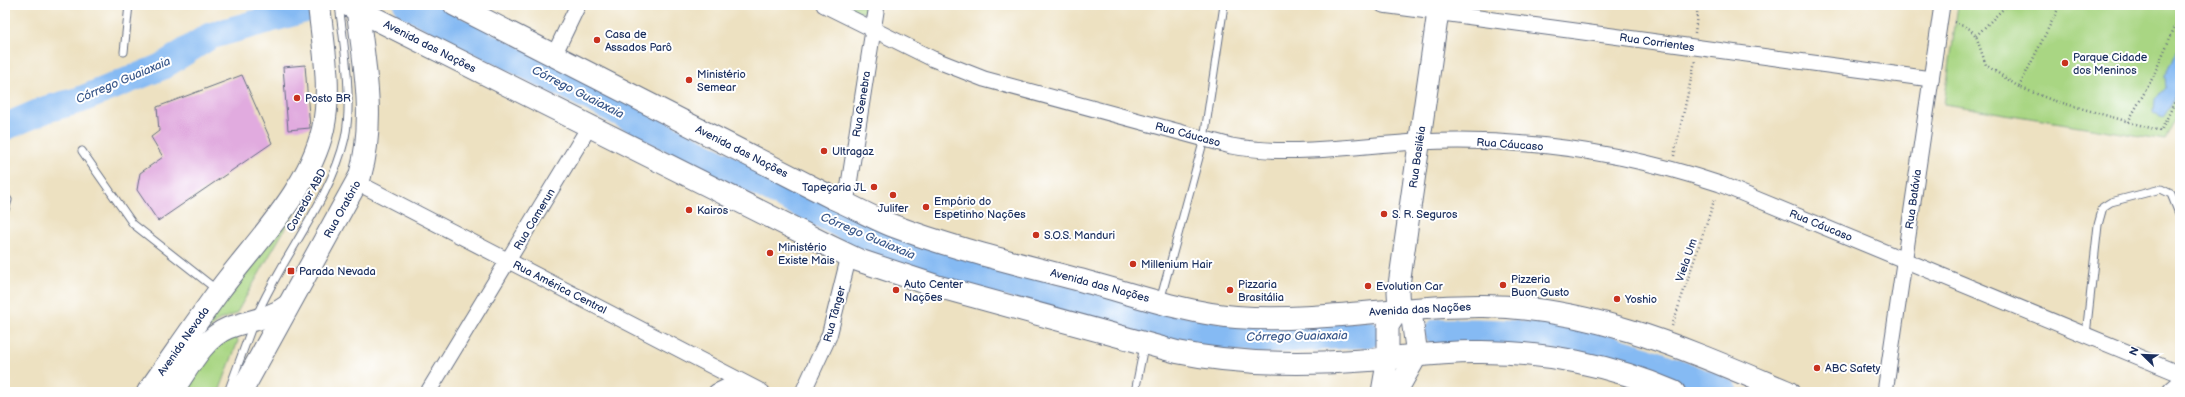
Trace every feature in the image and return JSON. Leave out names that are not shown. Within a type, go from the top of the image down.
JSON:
[{"type":"main road","points":[[219,291],[305,178],[316,152],[323,127],[327,97],[319,5]]},
{"type":"main road","name":"Avenida das Nações","points":[[455,5],[846,204],[890,224],[938,241],[1160,301],[1215,314],[1265,318],[1391,333],[1416,340],[1476,352],[1536,355],[1608,369],[1674,392]]},
{"type":"main road","name":"Avenida das Nações","points":[[351,6],[848,256],[936,286],[1145,344],[1177,352],[1230,361],[1288,363],[1482,306],[1544,310],[1615,325],[1666,342],[1788,392]]},
{"type":"main road","name":"Rua Oratório","points":[[241,392],[358,183],[367,150],[369,121],[351,6]]},
{"type":"main road","name":"Avenida Nevada","points":[[148,392],[219,291]]},
{"type":"street","points":[[554,55],[578,5]]},
{"type":"street","name":"Rua Cáucaso","points":[[824,5],[873,31],[957,69],[984,79],[1204,139],[1250,149],[1276,151],[1419,142],[1514,142],[1671,168],[1720,184],[2180,374]]},
{"type":"street","name":"Rua Genebra","points":[[846,204],[877,5]]},
{"type":"street","name":"Rua Corrientes","points":[[1383,5],[1439,9],[1695,47],[1931,79]]},
{"type":"street","name":"Rua Basiléia","points":[[1382,392],[1439,9]]},
{"type":"street","name":"Rua Batávia","points":[[1885,392],[1941,12]]},
{"type":"street","name":"Rua Camerun","points":[[428,392],[589,127]]},
{"type":"street","name":"Rua América Central","points":[[358,183],[706,361],[739,381],[762,392]]},
{"type":"street","name":"Rua Tânger","points":[[803,392],[829,336],[848,256]]},
{"type":"street","name":"Avenida Nevada","points":[[172,392],[213,338],[229,328],[271,316],[288,306]]},
{"type":"street","points":[[1391,333],[1412,319],[1416,340],[1396,392]]},
{"type":"street","points":[[716,392],[739,381]]},
{"type":"street","points":[[2173,392],[2180,386]]},
{"type":"lane","points":[[124,52],[129,5]]},
{"type":"lane","points":[[1160,301],[1204,139],[1224,5]]},
{"type":"lane","name":"Corredor ABD","points":[[228,392],[254,320],[270,286],[332,177],[343,146],[347,125],[351,6]]},
{"type":"lane","points":[[82,151],[133,224],[219,291]]},
{"type":"lane","points":[[2086,335],[2098,225],[2102,207],[2111,202],[2161,189],[2172,194],[2180,216]]},
{"type":"lane","points":[[5,197],[8,200],[5,210]]},
{"type":"lane","points":[[1135,392],[1145,344]]},
{"type":"path","points":[[1671,168],[1695,47],[1698,5]]},
{"type":"path","points":[[1976,36],[2006,5]]},
{"type":"path","points":[[2019,87],[2060,5]]},
{"type":"path","points":[[1941,12],[1970,29],[1976,36],[1986,65],[2019,87],[2052,100],[2161,131],[2180,91]]},
{"type":"path","points":[[2128,122],[2152,79],[2180,15]]},
{"type":"path","name":"Viela Um","points":[[1666,342],[1720,184]]},
{"type":"green space","points":[[840,5],[868,5],[865,12],[858,13]]},
{"type":"green space","name":"Parque Cidade dos Meninos","points":[[1958,5],[2180,5],[2180,111],[2165,140],[1944,104]]},
{"type":"green space","points":[[302,199],[236,314],[219,320],[197,340],[209,316]]},
{"type":"green space","points":[[233,336],[236,336],[238,341],[219,392],[183,392],[216,346]]},
{"type":"water","points":[[2180,47],[2178,84],[2172,101],[2163,117],[2154,113],[2155,99],[2166,88],[2165,76]]},
{"type":"building","name":"Posto BR","points":[[305,65],[310,128],[288,130],[283,67]]},
{"type":"building","points":[[242,75],[272,143],[158,221],[137,190],[140,173],[163,157],[151,137],[159,131],[157,107]]},
{"type":"waterway","name":"Córrego Guaiaxaia","points":[[407,5],[861,235],[914,256],[951,268],[1168,327],[1234,338],[1263,340],[1369,334]]},
{"type":"waterway","name":"Córrego Guaiaxaia","points":[[5,127],[47,109],[80,100],[161,67],[210,36],[307,9]]},
{"type":"waterway","name":"Córrego Guaiaxaia","points":[[1438,332],[1488,332],[1537,336],[1586,343],[1646,360],[1725,392]]},
{"type":"place","name":"Casa de Assados Parô","points":[[597,40]]},
{"type":"place","name":"Parque Cidade dos Meninos","points":[[2065,63]]},
{"type":"place","name":"Ministério Semear","points":[[689,80]]},
{"type":"place","name":"Posto BR","points":[[297,98]]},
{"type":"place","name":"Ultragaz","points":[[824,151]]},
{"type":"place","name":"Tapeçaria JL","points":[[874,187]]},
{"type":"place","name":"Julifer","points":[[893,195]]},
{"type":"place","name":"Empório do Espetinho Nações","points":[[926,207]]},
{"type":"place","name":"Kairos","points":[[689,210]]},
{"type":"place","name":"S. R. Seguros","points":[[1384,214]]},
{"type":"place","name":"S.O.S. Manduri","points":[[1036,235]]},
{"type":"place","name":"Ministério Existe Mais","points":[[770,253]]},
{"type":"place","name":"Millenium Hair","points":[[1133,264]]},
{"type":"place","name":"Parada Nevada","points":[[291,271]]},
{"type":"place","name":"Pizzeria Buon Gusto","points":[[1503,285]]},
{"type":"place","name":"Evolution Car","points":[[1368,286]]},
{"type":"place","name":"Auto Center Nações","points":[[896,290]]},
{"type":"place","name":"Pizzaria Brasitália","points":[[1230,290]]},
{"type":"place","name":"Yoshio","points":[[1617,299]]},
{"type":"place","name":"ABC Safety","points":[[1817,368]]}]
